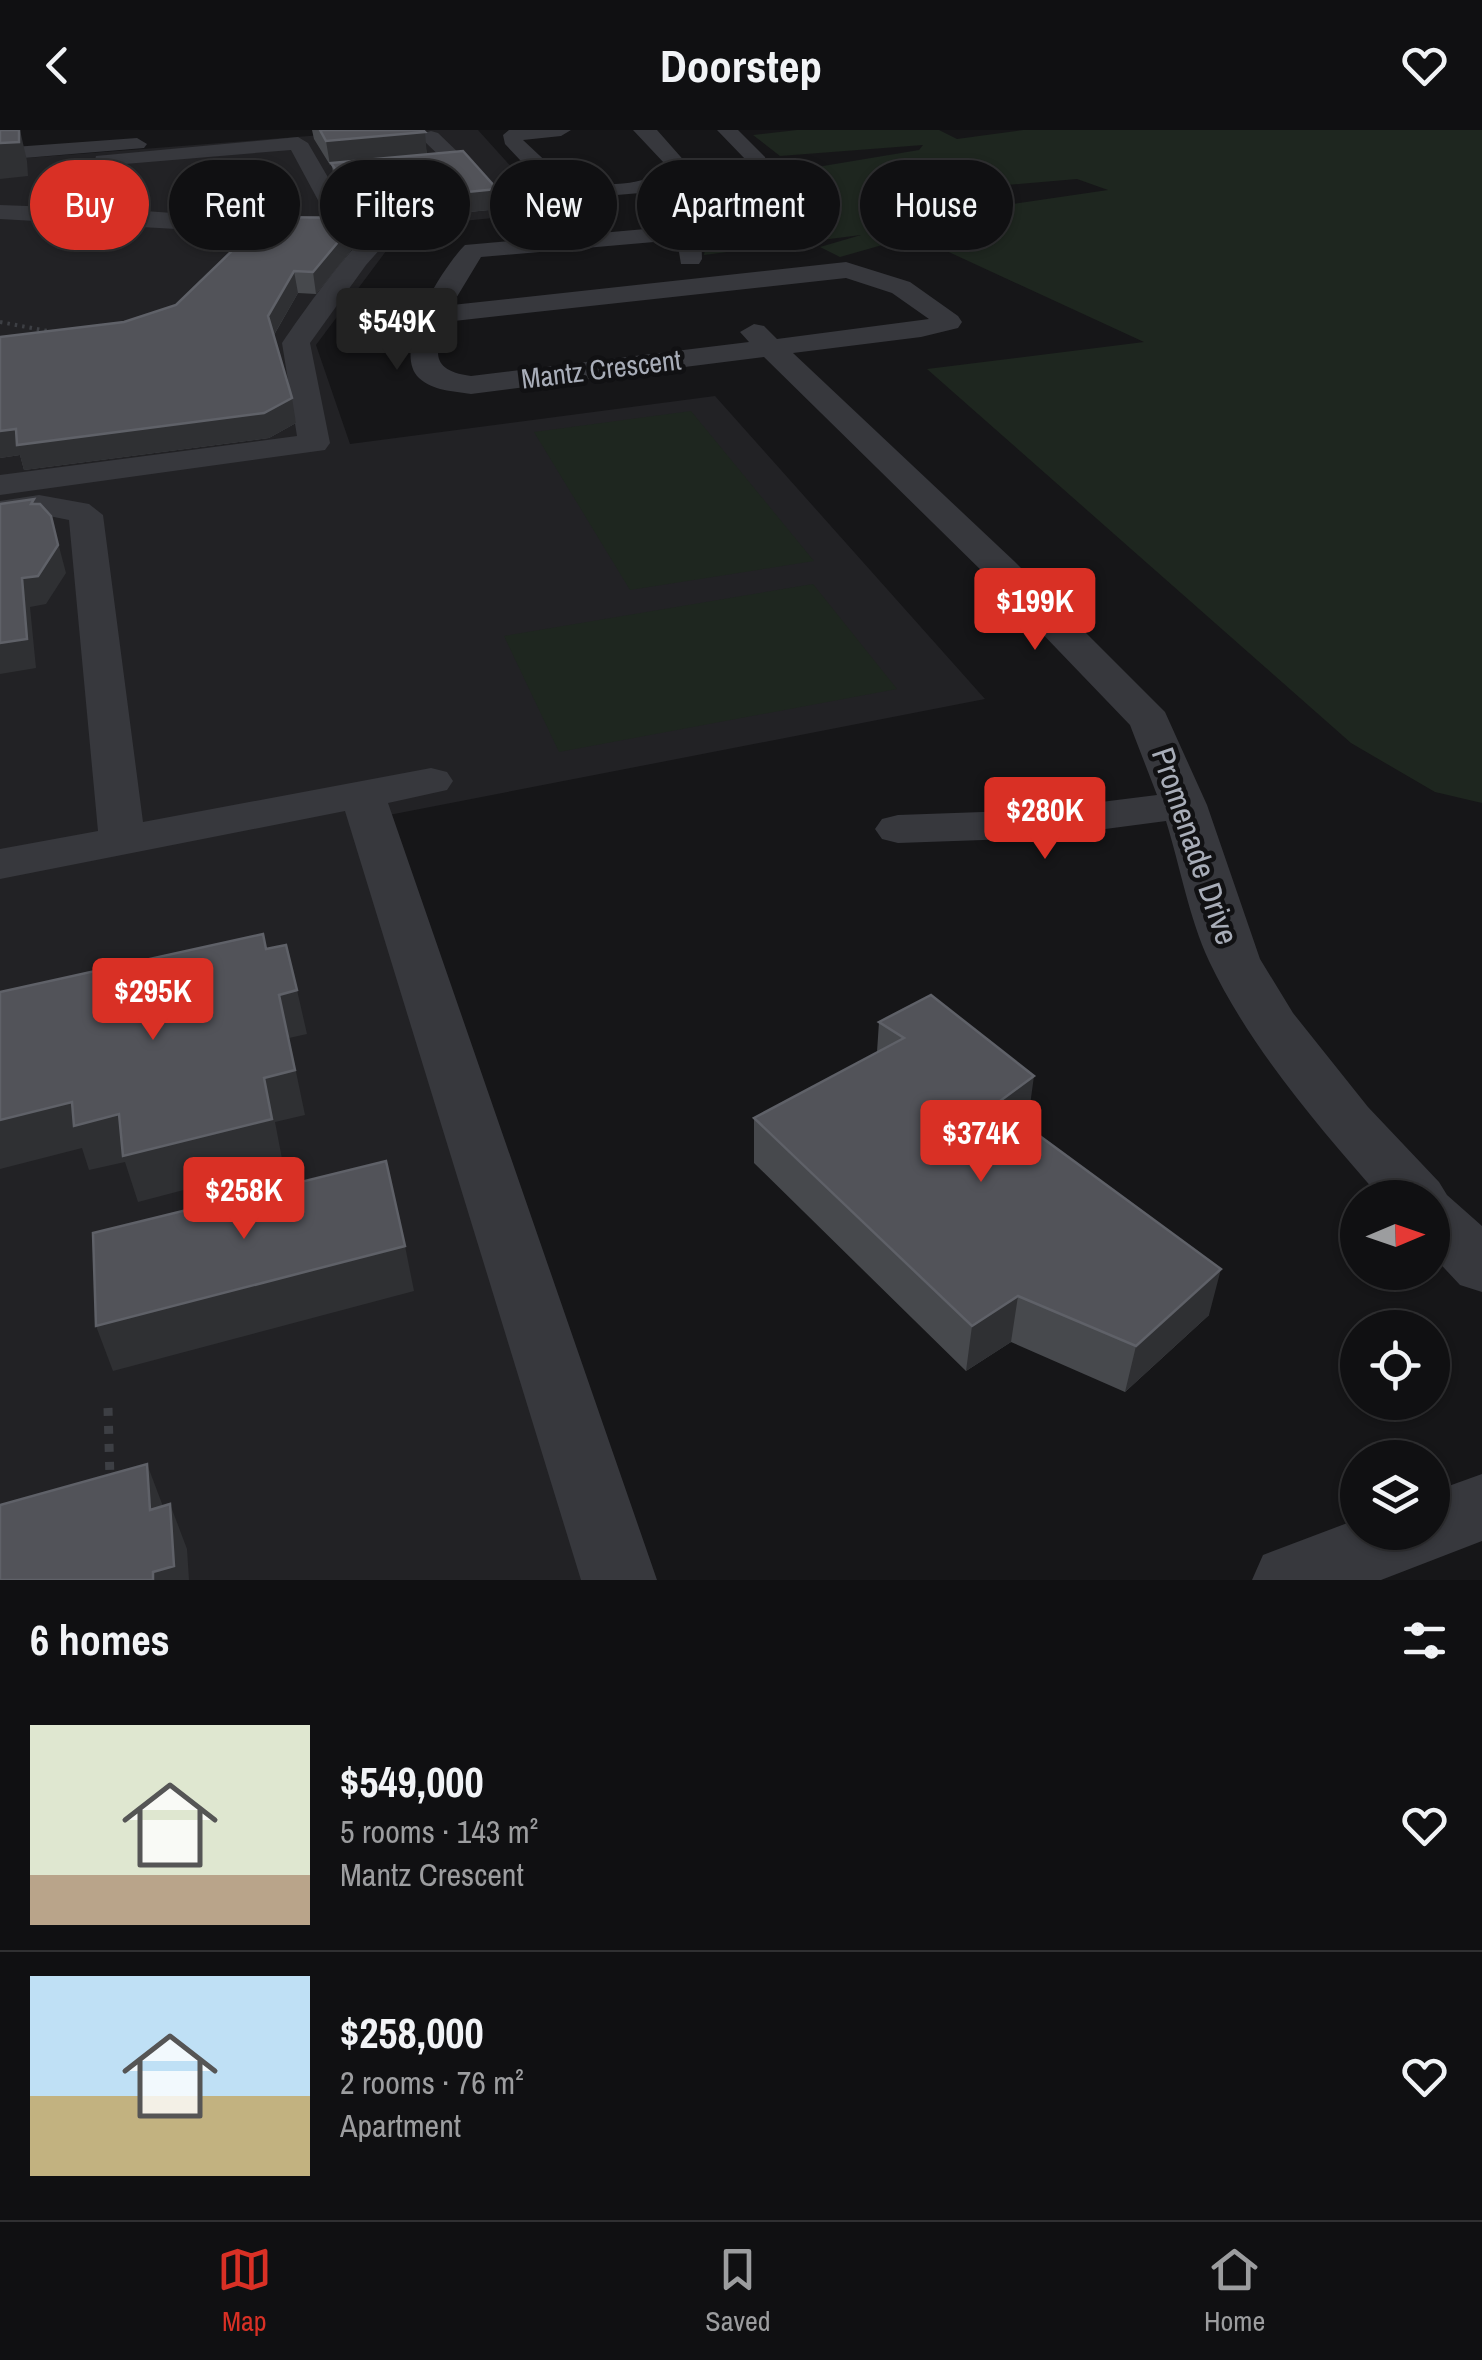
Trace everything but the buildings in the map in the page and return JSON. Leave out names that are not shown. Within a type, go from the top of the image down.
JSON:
[{"type":"street","points":[[64,160],[231,130]]},
{"type":"street","points":[[69,160],[305,130]]},
{"type":"street","points":[[561,130],[513,135],[512,140],[561,190],[571,192],[655,186],[664,182],[676,164],[661,137]]},
{"type":"street","points":[[732,133],[756,160]]},
{"type":"street","points":[[431,136],[464,160]]},
{"type":"street","points":[[103,160],[298,143],[320,167]]},
{"type":"street","points":[[0,152],[42,160]]},
{"type":"street","points":[[0,212],[29,212]]},
{"type":"street","points":[[0,232],[29,212]]},
{"type":"street","points":[[472,252],[538,242],[637,235]]},
{"type":"street","points":[[208,288],[244,250]]},
{"type":"street","points":[[0,484],[314,443],[296,343],[366,250]]},
{"type":"street","name":"Promenade Drive","points":[[687,250],[708,285],[769,348],[1001,569],[1150,721],[1184,804],[1234,960],[1264,1010],[1348,1122],[1401,1180]]},
{"type":"street","name":"Mantz Crescent","points":[[472,252],[422,340],[425,367],[436,378],[459,385],[769,348]]},
{"type":"street","points":[[433,316],[816,271],[874,274],[933,307],[948,322],[921,329],[769,348]]},
{"type":"street","points":[[0,510],[42,504],[72,508],[86,515],[122,840]]},
{"type":"street","points":[[0,864],[431,780]]},
{"type":"street","points":[[362,792],[619,1580]]},
{"type":"street","points":[[898,828],[1038,824],[1184,804]]},
{"type":"street","points":[[1450,1233],[1482,1267]]},
{"type":"street","points":[[1450,1519],[1482,1507]]},
{"type":"street","points":[[1290,1580],[1369,1550]]},
{"type":"path","points":[[465,250],[472,252]]},
{"type":"path","points":[[0,322],[58,333]]},
{"type":"path","points":[[108,1408],[110,1493]]},
{"type":"shaded area","points":[[387,130],[478,130],[505,160],[490,160],[490,218],[470,220],[470,160],[320,160],[320,250],[387,250],[316,345],[350,444],[715,396],[985,699],[389,815],[632,1580],[0,1580],[0,160]]},
{"type":"shaded area","points":[[797,130],[939,130],[957,139],[1023,130],[1482,130],[1482,803],[1435,792],[1351,743],[927,369],[1144,342],[944,250],[1013,250],[1013,204],[1108,190],[1077,179],[1013,185],[1013,160],[860,160],[860,235],[840,238],[840,163],[919,150],[923,145],[780,156],[753,135]]},
{"type":"shaded area","points":[[860,235],[860,250],[865,250],[840,257],[826,250],[840,250],[840,241]]},
{"type":"shaded area","points":[[705,250],[743,250],[704,255]]},
{"type":"shaded area","points":[[691,411],[814,561],[630,590],[534,432]]},
{"type":"shaded area","points":[[813,584],[897,689],[559,752],[504,636]]}]
